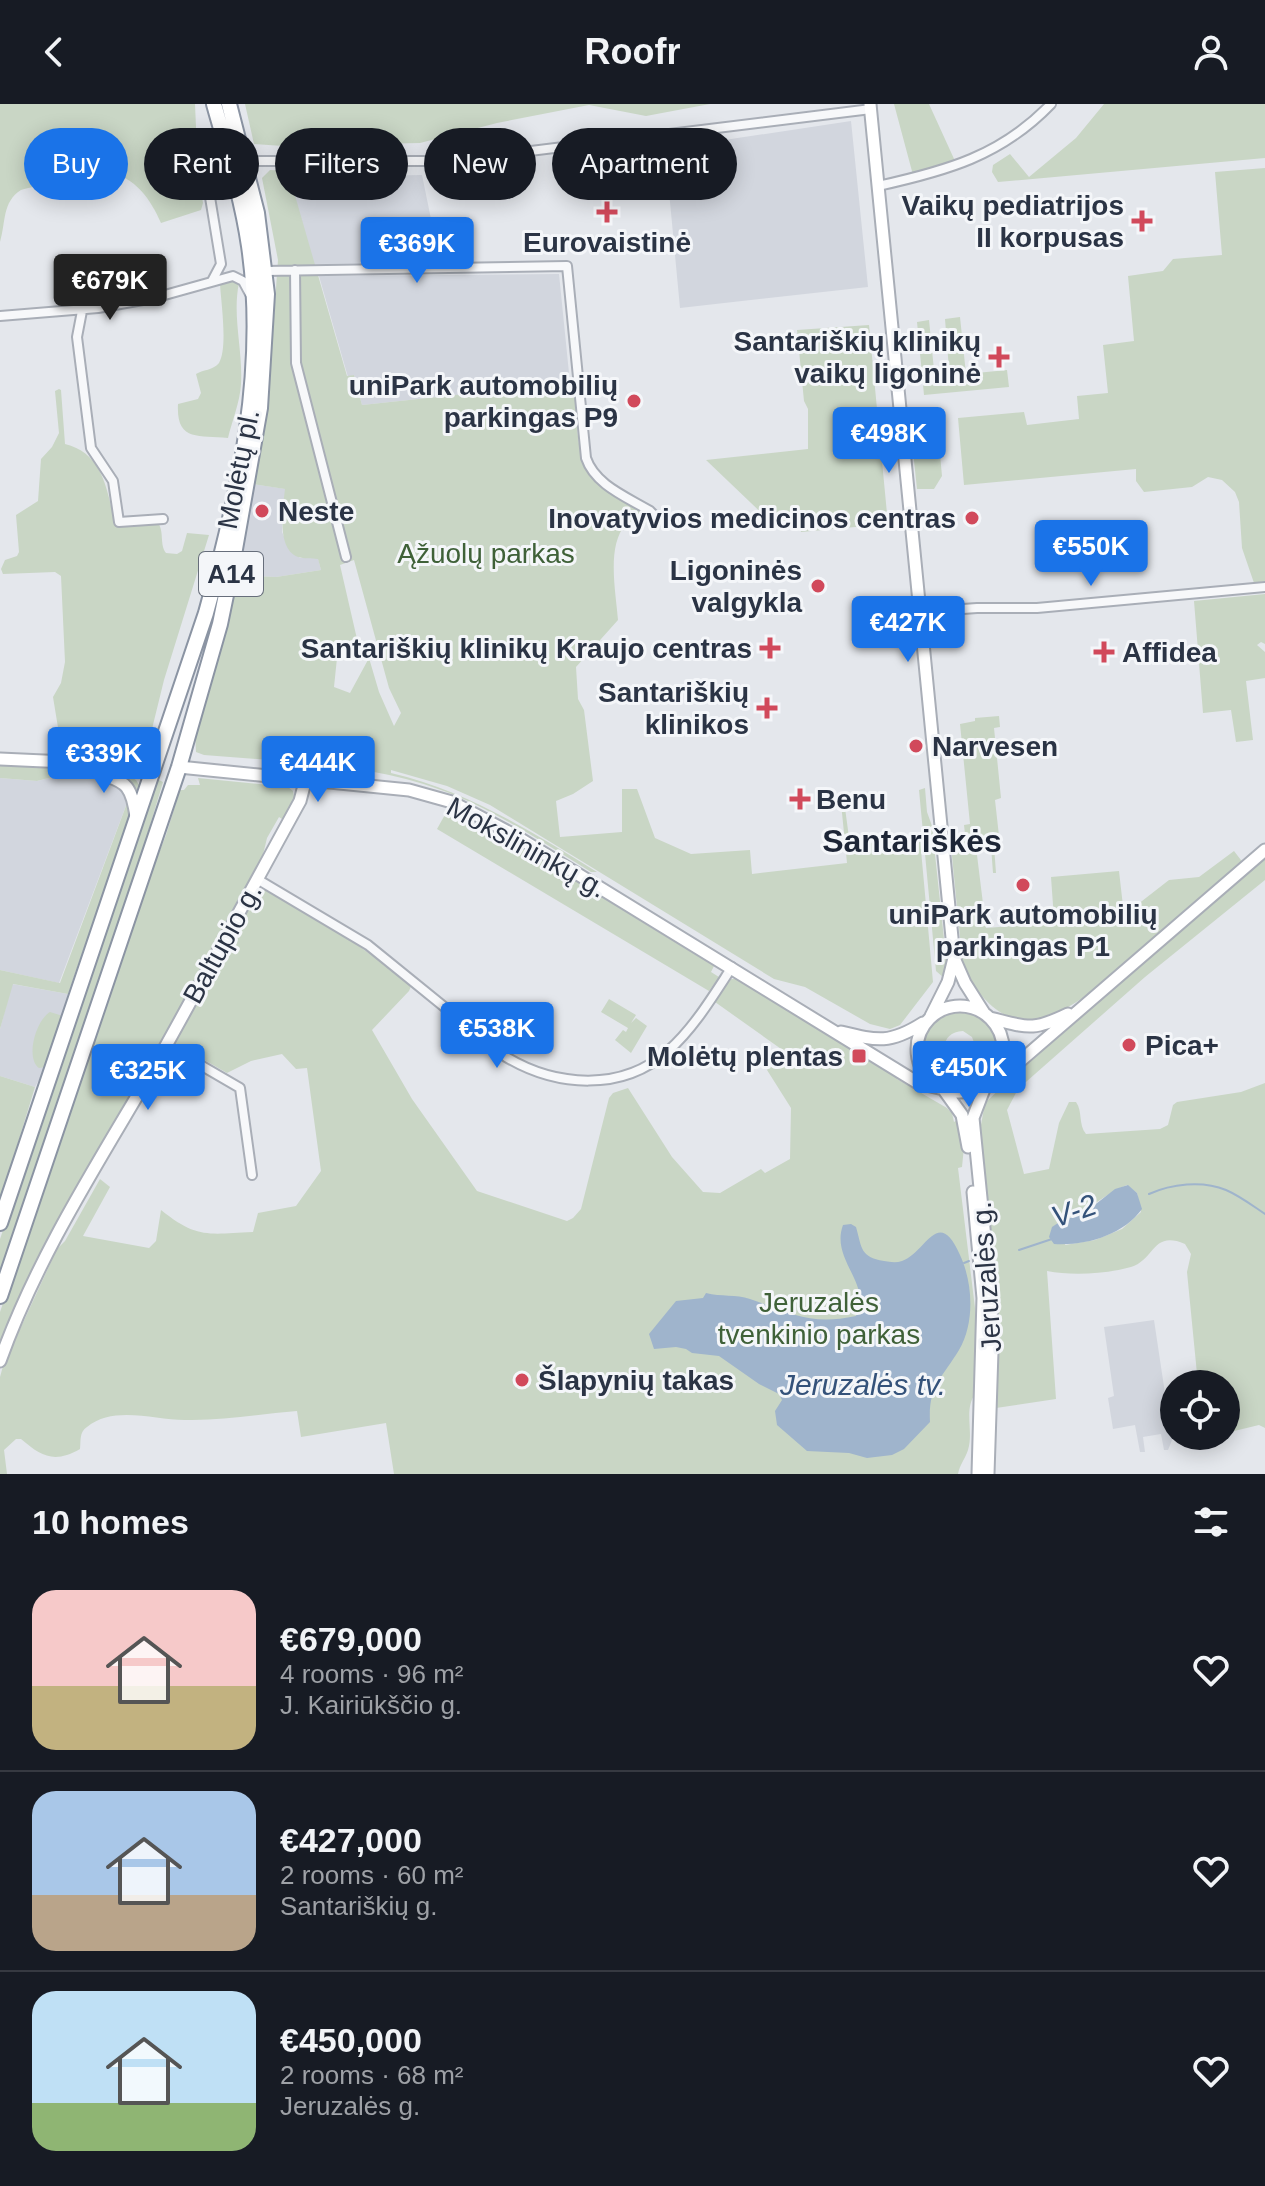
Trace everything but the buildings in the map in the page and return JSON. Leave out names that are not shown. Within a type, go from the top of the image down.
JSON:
[{"type":"highway","name":"Molėtų pl.","points":[[214,104],[223,128]]},
{"type":"highway","name":"Molėtų pl.","points":[[229,104],[232,128]]},
{"type":"highway","name":"Molėtų pl.","points":[[154,766],[206,613],[225,538],[254,377],[255,302],[242,200]]},
{"type":"highway","name":"Molėtų pl.","points":[[179,767],[220,624],[260,408],[265,352],[266,271],[257,213],[252,200]]},
{"type":"highway","points":[[154,766],[179,767]]},
{"type":"highway","name":"A14","points":[[0,1223],[154,766]]},
{"type":"highway","name":"A14","points":[[0,1296],[179,767]]},
{"type":"main road","points":[[871,106],[954,958],[965,983],[1001,1034],[1001,1063],[988,1082]]},
{"type":"main road","points":[[0,759],[154,766]]},
{"type":"main road","points":[[83,764],[101,776],[128,786],[132,792],[136,818]]},
{"type":"main road","name":"Mokslininkų g.","points":[[179,767],[390,786],[452,802],[514,835],[918,1083],[942,1089]]},
{"type":"main road","name":"Baltupio g.","points":[[0,1361],[27,1295],[66,1219],[300,801],[306,778]]},
{"type":"main road","points":[[954,958],[948,982],[917,1039],[917,1058],[925,1075],[942,1089],[962,1093],[1011,1069],[1265,850]]},
{"type":"main road","points":[[929,1019],[938,1011],[957,1006],[976,1009],[1011,1025],[1030,1028],[1079,1009]]},
{"type":"main road","name":"Mokslininkų g.","points":[[839,1032],[871,1040],[888,1040],[907,1033],[929,1019]]},
{"type":"main road","name":"Jeruzalės g.","points":[[988,1082],[973,1118],[991,1298],[988,1474]]},
{"type":"main road","name":"Jeruzalės g.","points":[[942,1089],[962,1115],[966,1127],[983,1298],[978,1474]]},
{"type":"street","points":[[878,186],[938,173],[980,156],[1017,134],[1051,104]]},
{"type":"street","points":[[259,162],[449,161],[871,106]]},
{"type":"street","points":[[210,200],[221,264],[212,281]]},
{"type":"street","points":[[266,271],[567,266],[589,468],[598,478],[656,517]]},
{"type":"street","points":[[295,270],[296,363],[346,557]]},
{"type":"street","points":[[0,316],[82,311],[154,298],[228,277],[243,281],[255,302]]},
{"type":"street","points":[[82,311],[77,337],[91,448],[113,481],[118,520],[123,524],[163,519]]},
{"type":"street","points":[[920,612],[1072,606],[1265,587]]},
{"type":"street","points":[[257,879],[368,945],[506,1057],[527,1069],[555,1078],[587,1082],[602,1080],[655,1061],[685,1033],[732,967]]},
{"type":"street","points":[[166,1045],[240,1088],[252,1175]]},
{"type":"shaded area","points":[[851,121],[868,287],[680,308],[670,200],[737,200],[737,138]]},
{"type":"shaded area","points":[[408,175],[422,175],[424,200],[427,200],[440,263],[313,264],[296,200],[408,200]]},
{"type":"shaded area","points":[[559,274],[570,383],[362,405],[354,375],[348,377],[319,276]]},
{"type":"shaded area","points":[[253,484],[286,489],[282,532],[290,550],[300,558],[318,558],[321,570],[276,577],[236,575]]},
{"type":"shaded area","points":[[53,777],[131,782],[133,787],[59,983],[0,970],[0,778],[37,781]]},
{"type":"shaded area","points":[[12,984],[68,994],[63,1019],[46,1067],[35,1087],[0,1076],[0,1029]]},
{"type":"shaded area","points":[[1154,1320],[1162,1370],[1160,1434],[1143,1437],[1145,1452],[1140,1452],[1135,1425],[1113,1429],[1108,1398],[1114,1396],[1104,1327]]},
{"type":"green space","points":[[0,104],[195,104],[196,128],[144,128],[144,194],[128,180],[128,128],[24,128],[24,189],[15,195],[8,206],[0,242]]},
{"type":"green space","points":[[245,104],[710,104],[646,116],[589,105],[478,128],[424,128],[424,142],[420,143],[408,143],[408,128],[275,128],[275,145],[259,144],[259,128],[250,128]]},
{"type":"green space","points":[[894,104],[929,104],[955,161],[913,175]]},
{"type":"green space","points":[[1104,104],[1265,104],[1265,158],[998,182],[992,172],[993,165],[1010,154],[1029,177],[1076,138]]},
{"type":"green space","points":[[1265,168],[1265,581],[1254,583],[1242,548],[1239,502],[1235,492],[1222,480],[1208,477],[1192,487],[1144,492],[1136,481],[1136,469],[964,485],[958,418],[1024,412],[1027,425],[1079,419],[1077,396],[1108,393],[1103,345],[1134,341],[1128,276],[1163,271],[1173,259],[1222,255],[1215,172]]},
{"type":"green space","name":"Ąžuolų parkas","points":[[270,170],[275,170],[275,200],[296,200],[347,376],[354,375],[362,405],[574,385],[580,447],[586,470],[605,489],[651,516],[645,524],[626,524],[620,533],[614,557],[618,620],[576,667],[578,699],[584,710],[593,781],[556,801],[560,837],[622,832],[622,789],[637,789],[655,838],[691,854],[750,850],[752,874],[847,863],[840,793],[843,793],[850,845],[920,839],[933,982],[900,1025],[890,1029],[870,1024],[805,987],[774,979],[490,805],[447,786],[391,770],[391,773],[472,801],[597,872],[591,872],[480,807],[413,781],[354,768],[196,752],[195,731],[219,658],[236,575],[276,577],[321,570],[318,559],[298,557],[286,546],[282,527],[285,489],[253,484],[269,387],[278,260],[262,178]],"holes":[[[354,560],[389,688],[401,713],[394,726],[369,658],[350,693],[334,687],[337,658],[357,658],[357,639],[340,565]]]},
{"type":"green space","points":[[148,200],[202,200],[203,203],[201,210],[161,223]]},
{"type":"green space","points":[[230,280],[239,283],[239,398],[228,438],[198,436],[185,431],[181,425],[178,404],[198,399],[201,393],[196,374],[214,367],[222,356],[224,336],[220,284]]},
{"type":"green space","points":[[960,317],[966,374],[1007,370],[1009,387],[924,395],[917,322],[929,320],[934,370],[949,369],[945,319]]},
{"type":"green space","points":[[869,325],[888,524],[801,532],[799,521],[773,524],[706,460],[808,449],[808,409],[804,401],[797,330]]},
{"type":"green space","points":[[59,389],[65,444],[78,449],[95,464],[106,486],[115,523],[120,526],[157,522],[166,553],[182,551],[187,533],[209,535],[164,680],[150,737],[142,747],[95,745],[62,752],[53,697],[61,683],[65,662],[61,576],[55,572],[3,574],[1,569],[5,560],[17,556],[19,552],[16,515],[38,501],[41,459],[59,433],[55,391]]},
{"type":"green space","points":[[937,421],[942,476],[934,489],[917,489],[910,423]]},
{"type":"green space","points":[[1265,594],[1265,644],[1261,642],[1257,645],[1265,652],[1265,678],[1246,681],[1253,740],[1236,742],[1231,710],[1203,713],[1194,601]]},
{"type":"green space","points":[[999,716],[1000,727],[994,728],[1001,798],[995,800],[1000,845],[994,846],[996,873],[993,873],[991,846],[982,846],[965,834],[964,825],[970,824],[960,724],[975,721],[975,718]]},
{"type":"green space","points":[[0,764],[129,776],[141,788],[68,994],[13,984],[0,1029],[0,970],[60,983],[133,787],[130,782],[53,777],[37,781],[0,778]]},
{"type":"green space","points":[[198,778],[288,787],[293,791],[295,802],[282,819],[279,817],[267,838],[261,863],[0,1350],[0,1312],[135,914],[180,790],[188,785],[200,785]]},
{"type":"green space","points":[[157,779],[163,782],[120,926],[0,1279],[0,1239]]},
{"type":"green space","points":[[925,788],[947,967],[944,978],[936,971],[919,790]]},
{"type":"green space","points":[[447,811],[507,839],[714,966],[711,972],[719,977],[709,991],[437,829]]},
{"type":"green space","points":[[955,841],[965,841],[977,855],[986,928],[1047,923],[1048,919],[1054,919],[1051,877],[1119,871],[1124,915],[1169,880],[1199,877],[1234,851],[1244,864],[1107,980],[1051,1017],[1031,1022],[999,1012],[975,987],[963,968],[951,846]]},
{"type":"green space","points":[[1265,858],[1265,880],[1145,977],[1018,1089],[1007,1110],[1024,1174],[1049,1169],[1059,1123],[1069,1102],[1076,1102],[1086,1134],[1160,1129],[1168,1125],[1173,1105],[1177,1102],[1241,1092],[1265,1083],[1265,1428],[1259,1425],[1240,1430],[1240,1370],[1197,1370],[1187,1272],[1191,1254],[1185,1244],[1174,1241],[1160,1243],[1131,1267],[1089,1274],[1047,1271],[1056,1399],[996,1408],[999,1300],[980,1130],[985,1103]],"holes":[[[1127,1185],[1137,1193],[1141,1212],[1122,1229],[1095,1240],[1065,1245],[1070,1217]]]},
{"type":"green space","name":"Jeruzalės tvenkinio parkas","points":[[260,889],[346,937],[412,984],[372,1030],[412,1099],[477,1191],[567,1221],[581,1209],[609,1098],[613,1093],[628,1088],[672,1157],[703,1192],[720,1193],[761,1169],[765,1173],[790,1159],[791,1108],[767,1070],[784,1051],[715,1002],[731,979],[737,979],[947,1108],[954,1122],[959,1119],[964,1147],[962,1167],[958,1168],[975,1308],[976,1393],[969,1413],[968,1450],[958,1474],[394,1474],[386,1423],[301,1437],[297,1411],[199,1420],[134,1415],[109,1417],[84,1429],[80,1449],[63,1456],[42,1454],[21,1439],[16,1439],[4,1450],[7,1474],[0,1474],[0,1377],[3,1366],[57,1249],[65,1241],[100,1179],[110,1187],[83,1236],[149,1248],[156,1241],[161,1210],[184,1226],[204,1233],[253,1232],[258,1213],[296,1206],[321,1171],[307,1068],[296,1069],[282,1054],[251,1061],[227,1073],[173,1042],[254,893]]},
{"type":"green space","points":[[609,999],[636,1015],[631,1023],[636,1018],[647,1026],[631,1053],[615,1040],[628,1028],[601,1012]]},
{"type":"green space","points":[[955,1010],[972,1012],[985,1020],[993,1032],[997,1045],[996,1059],[980,1081],[964,1086],[947,1085],[935,1078],[926,1067],[922,1054],[923,1040],[928,1027],[939,1017]],"holes":[[[963,1031],[972,1037],[976,1048],[971,1059],[960,1063],[950,1059],[944,1049],[949,1036]]]},
{"type":"green space","points":[[50,1012],[63,1016],[46,1067],[39,1068],[33,1056],[34,1039],[40,1023]]},
{"type":"green space","points":[[0,1076],[35,1087],[0,1202]]},
{"type":"water","points":[[1128,1185],[1137,1193],[1142,1209],[1125,1226],[1091,1241],[1054,1244],[1049,1237],[1052,1227],[1087,1211],[1115,1189]]},
{"type":"water","name":"Jeruzalės tv.","points":[[843,1225],[856,1227],[866,1254],[891,1262],[910,1256],[932,1236],[945,1234],[960,1255],[968,1278],[968,1328],[959,1350],[934,1391],[930,1422],[904,1449],[892,1455],[867,1458],[849,1453],[807,1451],[777,1425],[775,1411],[782,1400],[779,1394],[719,1356],[692,1353],[676,1347],[654,1349],[649,1334],[676,1301],[703,1298],[706,1293],[745,1297],[813,1319],[856,1316],[860,1304],[859,1293],[842,1249],[841,1238]]},
{"type":"waterway","name":"V-2","points":[[1149,1194],[1177,1186],[1207,1185],[1231,1192],[1265,1214]]},
{"type":"waterway","name":"V-2","points":[[1019,1250],[1052,1239]]},
{"type":"waterway","name":"V-2","points":[[964,1263],[969,1261]]},
{"type":"place","name":"Eurovaistinė","points":[[607,212]]},
{"type":"place","name":"Vaikų pediatrijos II korpusas","points":[[1142,221]]},
{"type":"place","name":"Santariškių klinikų vaikų ligoninė","points":[[999,357]]},
{"type":"place","name":"uniPark automobilių parkingas P9","points":[[634,401]]},
{"type":"place","name":"Neste","points":[[262,511]]},
{"type":"place","name":"Inovatyvios medicinos centras","points":[[972,518]]},
{"type":"place","name":"Ligoninės valgykla","points":[[818,586]]},
{"type":"place","name":"Santariškių klinikų Kraujo centras","points":[[770,648]]},
{"type":"place","name":"Affidea","points":[[1104,652]]},
{"type":"place","name":"Santariškių klinikos","points":[[767,708]]},
{"type":"place","name":"Narvesen","points":[[916,746]]},
{"type":"place","name":"Benu","points":[[800,799]]},
{"type":"place","name":"uniPark automobilių parkingas P1","points":[[1023,885]]},
{"type":"place","name":"Pica+","points":[[1129,1045]]},
{"type":"place","name":"Molėtų plentas","points":[[859,1056]]},
{"type":"place","name":"Šlapynių takas","points":[[522,1380]]},
{"type":"district","name":"Santariškės","points":[[912,841]]}]
